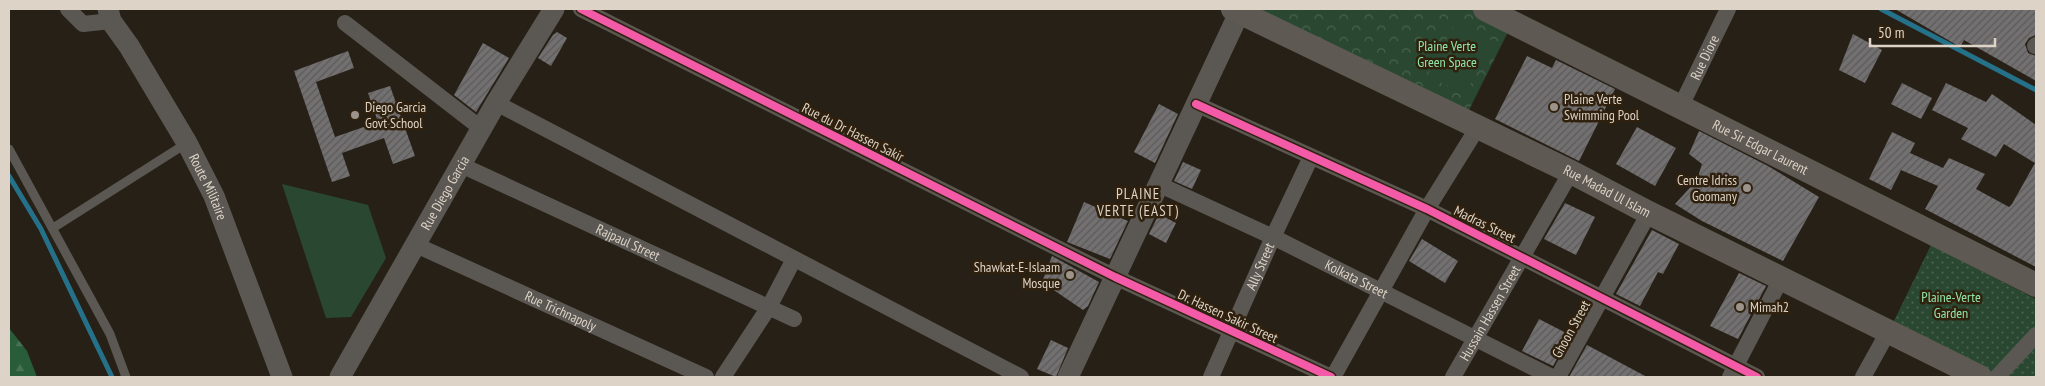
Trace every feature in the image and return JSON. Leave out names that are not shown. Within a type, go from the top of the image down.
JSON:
[{"type":"main road","name":"Rue Sir Edgar Laurent","points":[[1485,9],[2036,285]]},
{"type":"main road","name":"Rue Madad Ul Islam","points":[[1238,10],[1572,172],[1781,279],[1980,377]]},
{"type":"street","points":[[68,9],[83,24],[110,15]]},
{"type":"street","name":"Rue Diego Garcia","points":[[340,377],[496,104],[554,9]]},
{"type":"street","name":"Rue du Dr Hassen Sakir","points":[[581,9],[1115,277]]},
{"type":"street","name":"Rue Diore","points":[[1681,106],[1728,9]]},
{"type":"street","points":[[1068,377],[1238,10]]},
{"type":"street","name":"Route Militaire","points":[[110,15],[188,143],[214,196],[282,377]]},
{"type":"street","points":[[345,23],[482,129]]},
{"type":"street","points":[[496,104],[1021,377]]},
{"type":"street","name":"Madras Street","points":[[1196,104],[1427,209],[1602,298],[1733,372],[1757,377]]},
{"type":"street","points":[[1332,377],[1427,209],[1478,127]]},
{"type":"street","name":"Ally Street","points":[[1211,377],[1232,333],[1272,237],[1311,157]]},
{"type":"street","name":"Rajpaul Street","points":[[461,165],[794,319]]},
{"type":"street","name":"Hussain Hassen Street","points":[[1453,377],[1572,172]]},
{"type":"street","name":"Kolkata Street","points":[[1158,184],[1272,237],[1552,377]]},
{"type":"street","name":"Ghoon Street","points":[[1558,377],[1650,213]]},
{"type":"street","name":"Rue Trichnapoly","points":[[416,245],[706,377]]},
{"type":"street","points":[[723,377],[769,308],[794,259]]},
{"type":"street","name":"Dr. Hassen Sakir Street","points":[[1115,277],[1232,333],[1332,377]]},
{"type":"street","points":[[1733,372],[1781,279]]},
{"type":"street","points":[[1864,377],[1888,332]]},
{"type":"street","points":[[1997,377],[2036,335]]},
{"type":"lane","points":[[53,228],[188,143]]},
{"type":"lane","points":[[9,149],[110,334],[126,377]]},
{"type":"green space","name":"Plaine Verte Green Space","points":[[1255,9],[1477,9],[1511,26],[1467,114]]},
{"type":"green space","points":[[1456,22],[1493,41],[1465,94],[1427,76]]},
{"type":"green space","points":[[282,184],[368,205],[386,258],[351,317],[326,318]]},
{"type":"green space","name":"Plaine-Verte Garden","points":[[1931,245],[2036,299],[2036,377],[1999,377],[1892,325]]},
{"type":"green space","points":[[9,328],[27,351],[37,377],[9,377]]},
{"type":"building","points":[[1895,9],[2036,9],[2036,35],[2029,38],[2025,44],[2028,53],[2036,56],[2036,81],[1964,40],[1960,47]]},
{"type":"building","points":[[557,32],[567,38],[551,66],[538,58]]},
{"type":"building","points":[[1853,34],[1882,50],[1865,83],[1839,70]]},
{"type":"building","points":[[483,43],[509,58],[476,112],[454,95]]},
{"type":"building","points":[[348,51],[354,68],[316,82],[335,137],[378,122],[368,93],[390,86],[415,156],[393,164],[384,138],[342,153],[350,176],[332,182],[294,71]]},
{"type":"building","name":"Plaine Verte Swimming Pool","points":[[1527,56],[1552,68],[1556,60],[1615,89],[1579,161],[1495,119]]},
{"type":"building","points":[[1902,83],[1932,98],[1921,119],[1891,104]]},
{"type":"building","points":[[1946,83],[1986,102],[1992,94],[2036,125],[2036,267],[1925,209],[1938,186],[1901,170],[1891,190],[1869,179],[1892,132],[1915,143],[1910,153],[1943,168],[1949,158],[1985,174],[1976,189],[2009,207],[2012,204],[2035,163],[2004,144],[1996,157],[1961,139],[1968,128],[1932,110]]},
{"type":"building","points":[[1159,104],[1178,114],[1155,163],[1134,152]]},
{"type":"building","points":[[1637,127],[1676,148],[1655,186],[1616,164]]},
{"type":"building","name":"Centre Idriss Goomany","points":[[1699,131],[1768,166],[1819,197],[1783,261],[1702,221],[1675,204],[1697,180],[1702,164],[1689,154]]},
{"type":"building","points":[[1183,162],[1201,170],[1192,189],[1174,181]]},
{"type":"building","points":[[1084,202],[1128,221],[1110,259],[1067,242]]},
{"type":"building","points":[[1565,203],[1595,217],[1576,255],[1544,239]]},
{"type":"building","points":[[1159,214],[1176,223],[1166,243],[1149,234]]},
{"type":"building","points":[[1652,230],[1679,244],[1663,274],[1658,272],[1640,306],[1616,294]]},
{"type":"building","points":[[1422,239],[1458,261],[1445,283],[1409,261]]},
{"type":"building","name":"Shawkat-E-Islaam Mosque","points":[[1052,256],[1099,282],[1088,306],[1083,310],[1042,282]]},
{"type":"building","name":"Mimah2","points":[[1739,273],[1766,286],[1738,339],[1710,326]]},
{"type":"building","points":[[1539,319],[1570,335],[1553,366],[1522,351]]},
{"type":"building","points":[[1051,340],[1068,348],[1056,377],[1037,369]]},
{"type":"building","points":[[1587,345],[1647,377],[1569,377]]},
{"type":"waterway","points":[[1881,9],[2036,90]]},
{"type":"waterway","points":[[9,176],[41,229],[112,377]]},
{"type":"cycle path","points":[[581,9],[1115,277],[1331,377]]},
{"type":"cycle path","points":[[1196,104],[1427,209],[1757,377]]},
{"type":"place","name":"Plaine Verte Swimming Pool","points":[[1554,107]]},
{"type":"place","name":"Diego Garcia Govt School","points":[[355,115]]},
{"type":"place","name":"Centre Idriss Goomany","points":[[1747,188]]},
{"type":"place","name":"Shawkat-E-Islaam Mosque","points":[[1070,275]]},
{"type":"place","name":"Mimah2","points":[[1740,307]]},
{"type":"district","name":"PLAINE VERTE (EAST)","points":[[1138,202]]}]
